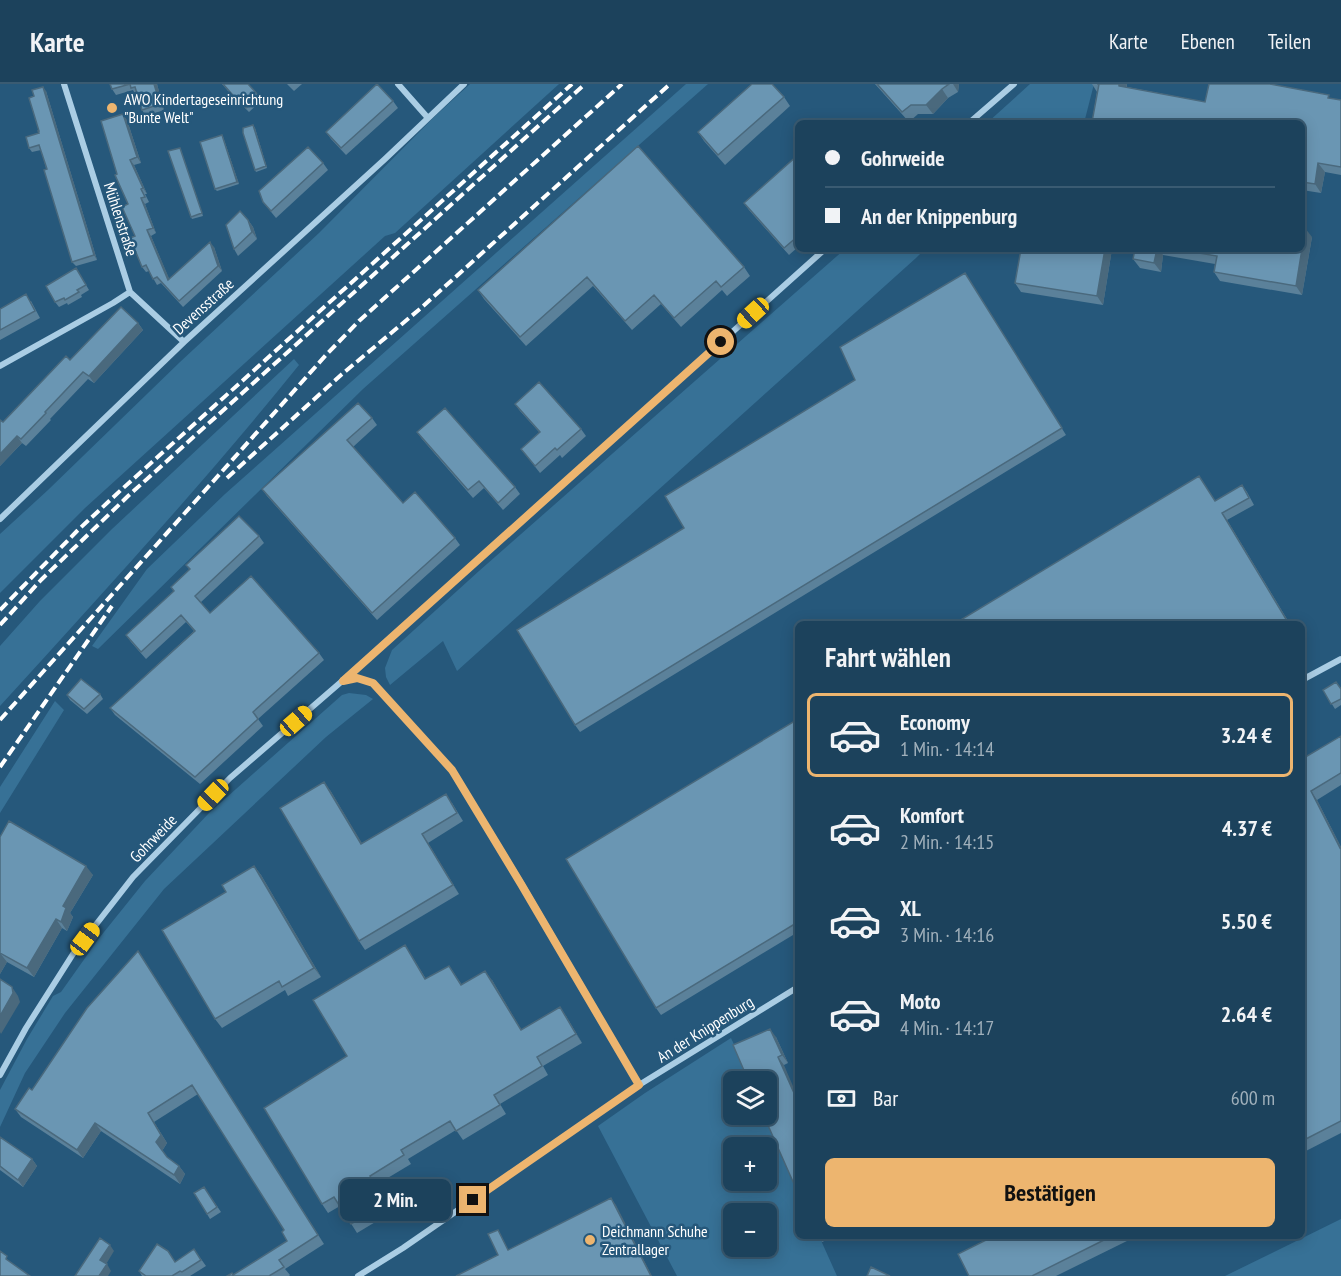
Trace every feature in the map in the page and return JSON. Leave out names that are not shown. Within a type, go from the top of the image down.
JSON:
[{"type":"street","name":"Mühlenstraße","points":[[64,84],[130,292],[183,342]]},
{"type":"street","points":[[398,84],[428,118]]},
{"type":"street","name":"Devensstraße","points":[[0,519],[183,342],[385,159],[464,84]]},
{"type":"street","points":[[972,120],[1014,84]]},
{"type":"street","name":"Gohrweide","points":[[0,1075],[26,1028],[73,954],[133,877],[230,778],[343,681],[822,252]]},
{"type":"street","points":[[0,366],[130,292]]},
{"type":"street","points":[[1305,678],[1341,659]]},
{"type":"street","points":[[343,681],[357,678],[373,683],[452,770],[639,1085]]},
{"type":"street","name":"An der Knippenburg","points":[[358,1276],[639,1085],[795,989]]},
{"type":"shaded area","points":[[470,84],[559,84],[395,233],[385,236],[85,508],[0,593],[0,534],[319,233]]},
{"type":"shaded area","points":[[686,84],[708,84],[363,389],[98,649],[92,646],[147,569],[225,494]]},
{"type":"shaded area","points":[[1030,84],[1094,84],[1085,120],[990,120]]},
{"type":"shaded area","points":[[842,252],[922,252],[457,671],[443,641],[390,685],[385,668],[392,650]]},
{"type":"shaded area","points":[[294,359],[299,365],[227,452],[0,706],[0,646],[40,601],[112,529]]},
{"type":"shaded area","points":[[349,693],[366,695],[373,699],[326,737],[164,889],[65,1013],[25,1073],[0,1127],[0,1090],[27,1039],[53,996],[61,992],[100,937],[145,881],[209,813],[342,695]]},
{"type":"shaded area","points":[[55,701],[64,710],[0,813],[0,787]]},
{"type":"shaded area","points":[[731,1038],[746,1071],[723,1071],[723,1125],[770,1125],[775,1137],[723,1137],[723,1191],[777,1191],[777,1142],[795,1181],[795,1239],[820,1239],[837,1276],[677,1276],[598,1126]]},
{"type":"shaded area","points":[[1341,1219],[1341,1276],[1225,1276],[1300,1239],[1305,1239],[1305,1237]]},
{"type":"building","points":[[110,84],[130,84],[112,89]]},
{"type":"building","points":[[130,84],[154,84],[160,104],[142,110],[135,87],[131,88]]},
{"type":"building","points":[[223,84],[248,84],[259,96],[246,108]]},
{"type":"building","points":[[377,84],[393,101],[341,148],[326,132]]},
{"type":"building","points":[[752,84],[772,84],[784,97],[718,155],[698,132]]},
{"type":"building","points":[[877,84],[949,84],[926,105],[911,105],[902,112]]},
{"type":"building","points":[[1099,84],[1119,84],[1119,86],[1205,102],[1209,84],[1270,84],[1329,95],[1328,98],[1341,100],[1341,167],[1318,163],[1315,184],[1305,182],[1305,120],[1092,120]]},
{"type":"building","points":[[43,87],[94,255],[72,262],[44,170],[47,169],[39,145],[29,148],[26,137],[39,133],[29,98],[34,96],[32,90]]},
{"type":"building","points":[[123,114],[137,157],[130,160],[143,188],[141,189],[145,197],[141,198],[153,228],[147,230],[168,280],[210,242],[218,266],[179,301],[157,277],[153,279],[146,265],[142,267],[130,238],[135,236],[122,207],[128,204],[115,175],[117,174],[101,121]]},
{"type":"building","points":[[253,125],[266,166],[255,170],[243,133],[243,128]]},
{"type":"building","points":[[222,135],[237,182],[215,189],[200,142]]},
{"type":"building","points":[[638,146],[744,267],[721,287],[716,281],[674,318],[654,295],[625,321],[587,277],[520,337],[478,290]]},
{"type":"building","points":[[308,147],[323,163],[271,211],[263,202],[259,191]]},
{"type":"building","points":[[180,148],[202,213],[191,217],[168,151]]},
{"type":"building","points":[[795,158],[795,239],[784,248],[744,203]]},
{"type":"building","points":[[240,211],[248,220],[252,232],[234,249],[226,225]]},
{"type":"building","points":[[1020,252],[1104,252],[1097,296],[1015,283]]},
{"type":"building","points":[[1134,252],[1156,252],[1154,263],[1133,259]]},
{"type":"building","points":[[1193,252],[1302,252],[1296,286],[1214,272],[1217,256]]},
{"type":"building","points":[[76,268],[86,285],[65,300],[64,298],[55,302],[46,286]]},
{"type":"building","points":[[965,273],[1062,428],[575,725],[517,630],[684,528],[665,496],[855,380],[840,347]]},
{"type":"building","points":[[26,294],[35,311],[0,330],[0,309]]},
{"type":"building","points":[[121,307],[138,323],[89,376],[83,372],[21,439],[17,436],[0,454],[0,420],[3,422],[66,356],[70,360]]},
{"type":"building","points":[[539,382],[581,429],[535,466],[521,449],[540,432],[515,404]]},
{"type":"building","points":[[358,403],[372,418],[347,440],[403,503],[415,492],[455,538],[372,613],[262,489]]},
{"type":"building","points":[[445,408],[515,487],[498,503],[479,481],[468,490],[417,432]]},
{"type":"building","points":[[1199,476],[1215,501],[1242,485],[1249,498],[1222,513],[1287,621],[959,621]]},
{"type":"building","points":[[239,516],[259,536],[195,596],[210,613],[251,576],[319,653],[253,712],[258,719],[195,777],[110,708],[195,631],[181,615],[141,652],[126,635],[174,591],[171,587],[190,569],[186,565]]},
{"type":"building","points":[[81,679],[100,694],[84,709],[67,695]]},
{"type":"building","points":[[1336,682],[1341,689],[1341,699],[1331,704],[1323,690]]},
{"type":"building","points":[[795,721],[795,924],[656,1008],[566,859]]},
{"type":"building","points":[[1341,736],[1341,773],[1311,791],[1341,847],[1341,1121],[1305,1139],[1305,757]]},
{"type":"building","points":[[324,782],[361,844],[446,794],[457,813],[422,834],[453,885],[359,941],[280,808]]},
{"type":"building","points":[[9,821],[86,866],[63,906],[66,908],[61,922],[56,919],[27,968],[0,953],[0,837]]},
{"type":"building","points":[[254,866],[314,968],[282,987],[279,981],[215,1019],[162,930],[226,892],[222,885]]},
{"type":"building","points":[[405,945],[425,979],[449,966],[461,985],[485,971],[521,1030],[560,1007],[576,1034],[537,1057],[542,1066],[494,1095],[500,1105],[456,1131],[450,1121],[401,1150],[404,1155],[370,1176],[386,1203],[351,1224],[334,1197],[322,1204],[264,1108],[347,1056],[313,1000]]},
{"type":"building","points":[[138,951],[318,1235],[279,1260],[284,1267],[269,1276],[227,1276],[232,1273],[233,1275],[287,1241],[282,1232],[284,1230],[192,1085],[148,1113],[161,1135],[156,1142],[167,1157],[179,1166],[174,1175],[95,1123],[77,1150],[15,1109],[29,1088],[32,1090],[87,1008]]},
{"type":"building","points":[[0,979],[12,987],[13,993],[0,1016]]},
{"type":"building","points":[[770,1029],[782,1055],[778,1057],[795,1095],[795,1186],[777,1146],[777,1137],[773,1137],[768,1125],[777,1125],[777,1071],[744,1071],[733,1045]]},
{"type":"building","points":[[0,1137],[32,1159],[18,1180],[0,1166]]},
{"type":"building","points":[[204,1187],[217,1207],[207,1214],[194,1193]]},
{"type":"building","name":"Deichmann Schuhe Zentrallager","points":[[611,1198],[651,1276],[456,1276],[498,1255],[488,1234],[498,1230],[508,1250]]},
{"type":"building","points":[[100,1238],[110,1245],[100,1260],[107,1264],[99,1276],[75,1276]]},
{"type":"building","points":[[988,1239],[1106,1239],[1032,1276],[969,1276],[958,1254]]},
{"type":"building","points":[[157,1244],[168,1251],[175,1262],[194,1249],[201,1260],[172,1276],[146,1276],[139,1271]]},
{"type":"building","points":[[0,1251],[7,1256],[6,1259],[30,1276],[0,1276]]},
{"type":"building","points":[[871,1267],[890,1276],[867,1276]]},
{"type":"railway","points":[[0,610],[77,531],[121,490],[572,84]]},
{"type":"railway","points":[[0,625],[41,580],[127,497],[585,84]]},
{"type":"railway","points":[[0,720],[359,321],[622,84]]},
{"type":"railway","points":[[227,478],[341,375],[421,308],[670,84]]},
{"type":"railway","points":[[0,767],[112,606]]},
{"type":"place","name":"AWO Kindertageseinrichtung \"Bunte Welt\"","points":[[112,108]]},
{"type":"place","name":"Deichmann Schuhe Zentrallager","points":[[590,1240]]},
{"type":"route","points":[[473,1200],[639,1085],[452,770],[373,683],[357,678],[343,681],[721,342]]}]
